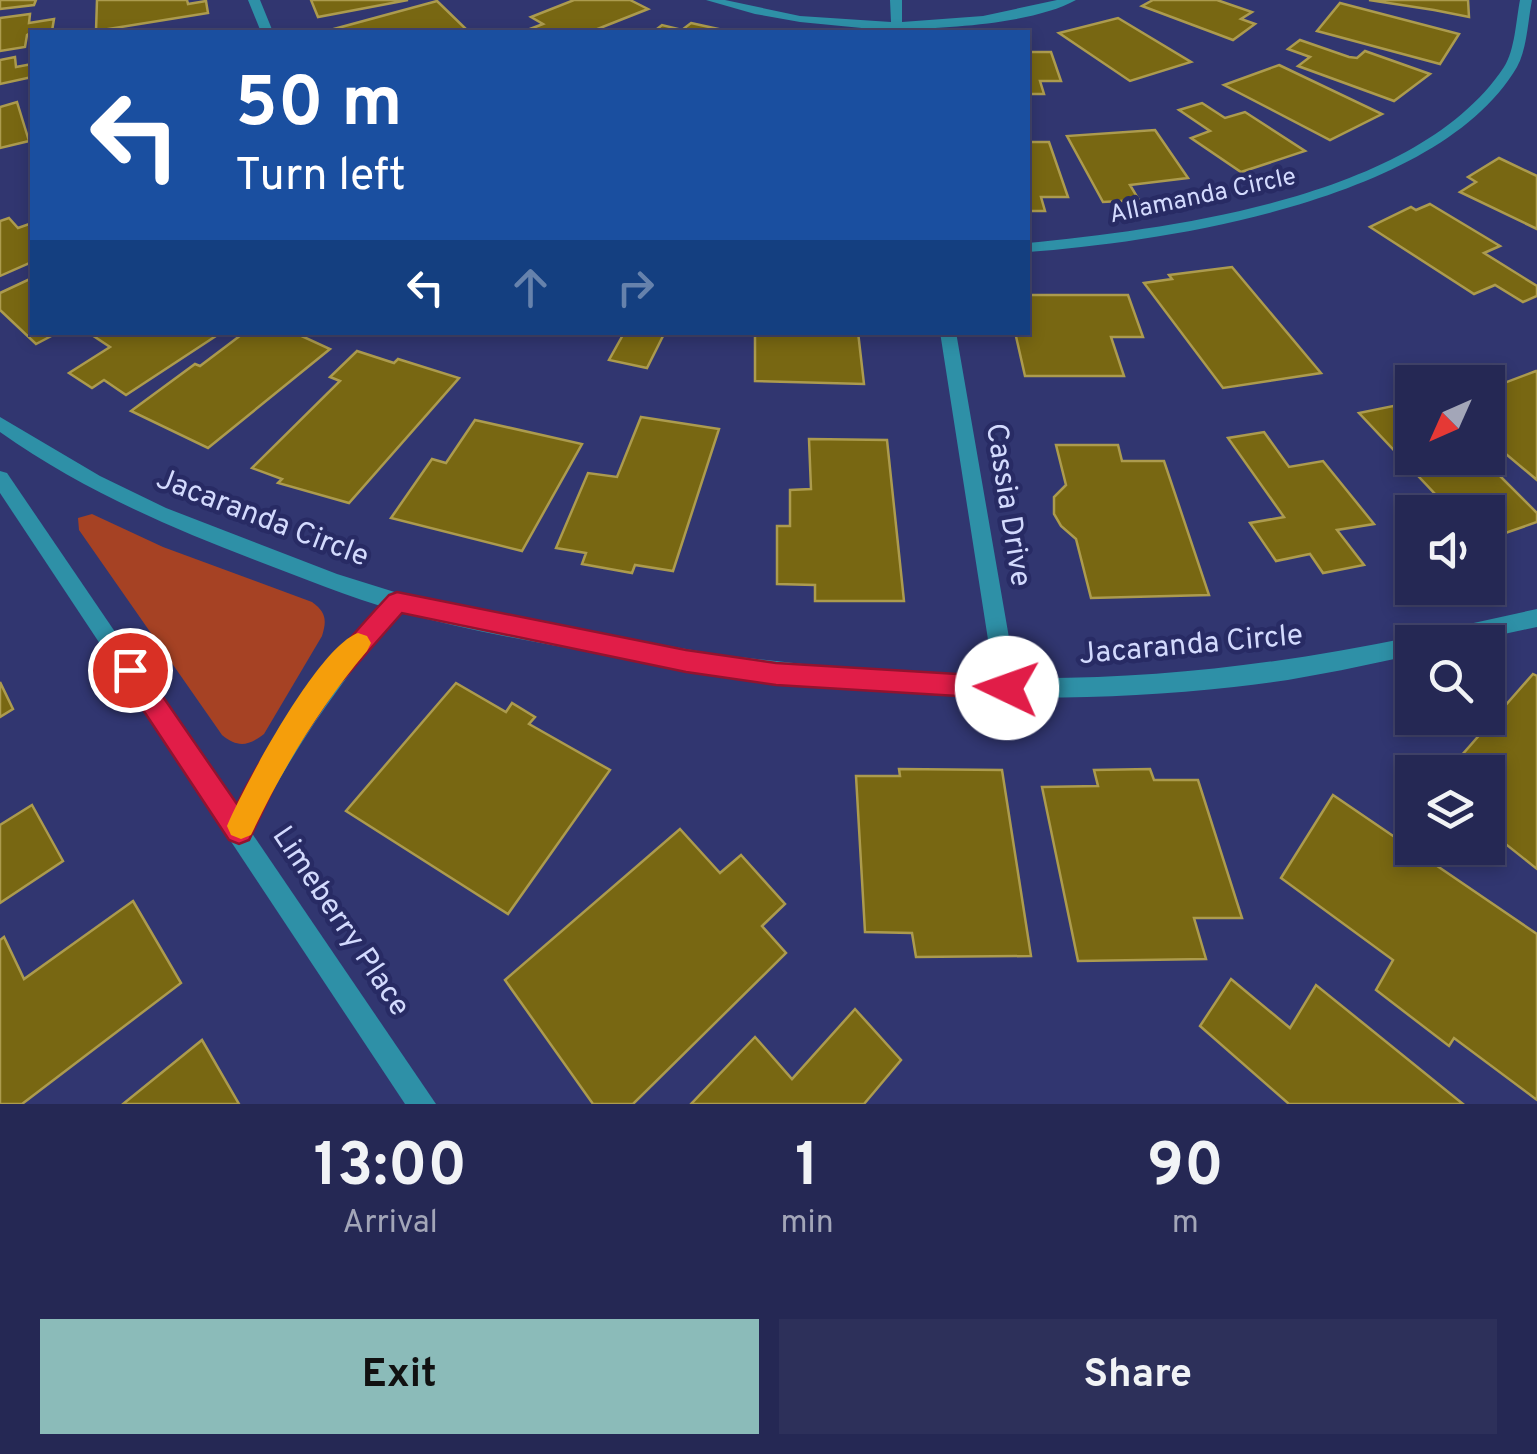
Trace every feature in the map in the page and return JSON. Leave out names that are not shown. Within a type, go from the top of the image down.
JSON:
[{"type":"street","points":[[254,0],[266,30]]},
{"type":"street","points":[[712,0],[793,16],[897,29],[997,17],[1070,0]]},
{"type":"street","points":[[896,0],[897,29]]},
{"type":"street","name":"Allamanda Circle","points":[[1030,248],[1122,239],[1241,218],[1340,188],[1424,151],[1482,108],[1510,78],[1524,46],[1526,0]]},
{"type":"street","name":"Cassia Drive","points":[[948,335],[1007,688]]},
{"type":"street","name":"Jacaranda Circle","points":[[0,424],[65,467],[193,529],[397,602],[609,647],[740,669],[1007,688],[1211,680],[1395,649]]},
{"type":"street","name":"Limeberry Place","points":[[0,478],[422,1104]]},
{"type":"street","points":[[239,830],[276,755],[326,681],[397,602]]},
{"type":"street","points":[[1505,625],[1537,618]]},
{"type":"shaded area","points":[[92,514],[163,547],[312,602],[320,609],[325,621],[322,636],[264,734],[243,744],[222,735],[79,530],[78,518]]},
{"type":"building","points":[[0,0],[36,0],[34,5],[0,9]]},
{"type":"building","points":[[97,0],[187,0],[188,4],[206,1],[208,13],[96,30]]},
{"type":"building","points":[[311,0],[408,0],[318,17]]},
{"type":"building","points":[[574,0],[630,0],[648,9],[595,30],[532,30],[543,24],[531,17]]},
{"type":"building","points":[[1153,0],[1217,0],[1252,12],[1241,19],[1255,24],[1233,40],[1142,6]]},
{"type":"building","points":[[1369,0],[1468,0],[1469,17],[1434,10]]},
{"type":"building","points":[[437,1],[467,30],[335,30]]},
{"type":"building","points":[[1340,3],[1459,34],[1440,64],[1317,31]]},
{"type":"building","points":[[30,14],[29,23],[54,19],[52,30],[30,30],[25,47],[0,51],[0,18]]},
{"type":"building","points":[[1118,18],[1191,62],[1130,81],[1059,33]]},
{"type":"building","points":[[691,23],[723,30],[682,30]]},
{"type":"building","points":[[662,25],[682,30],[656,30]]},
{"type":"building","points":[[1300,40],[1349,57],[1357,58],[1365,51],[1430,74],[1394,101],[1298,66],[1310,57],[1288,49]]},
{"type":"building","points":[[1030,52],[1051,52],[1061,81],[1040,81],[1044,94],[1030,94]]},
{"type":"building","points":[[15,57],[16,67],[30,64],[30,77],[0,84],[0,60]]},
{"type":"building","points":[[1279,65],[1382,114],[1330,140],[1224,85]]},
{"type":"building","points":[[17,102],[29,141],[0,148],[0,107]]},
{"type":"building","points":[[1202,103],[1225,118],[1245,112],[1305,151],[1241,172],[1191,138],[1210,131],[1179,110]]},
{"type":"building","points":[[1155,130],[1188,178],[1130,185],[1139,200],[1103,202],[1067,136]]},
{"type":"building","points":[[1030,142],[1049,142],[1068,197],[1041,197],[1045,211],[1030,211]]},
{"type":"building","points":[[1499,158],[1537,176],[1537,229],[1460,192],[1476,182],[1468,177]]},
{"type":"building","points":[[1430,204],[1500,246],[1484,253],[1537,286],[1537,296],[1523,302],[1495,285],[1474,294],[1370,227],[1411,207],[1416,210]]},
{"type":"building","points":[[9,218],[18,228],[30,224],[30,263],[0,276],[0,221]]},
{"type":"building","points":[[1232,267],[1321,373],[1223,388],[1144,283],[1172,279],[1169,275]]},
{"type":"building","points":[[30,279],[30,335],[53,335],[36,344],[0,310],[0,293]]},
{"type":"building","points":[[1030,295],[1128,295],[1143,337],[1111,337],[1124,376],[1025,376],[1016,335],[1030,335]]},
{"type":"building","points":[[92,335],[217,335],[126,395],[104,380],[92,388],[69,373],[110,347]]},
{"type":"building","points":[[241,335],[300,335],[330,349],[208,448],[131,411],[195,364],[200,366]]},
{"type":"building","points":[[623,335],[664,335],[647,368],[609,360]]},
{"type":"building","points":[[755,335],[858,335],[864,384],[755,381]]},
{"type":"building","points":[[357,351],[459,378],[349,503],[278,483],[282,479],[252,468],[340,381],[330,377]]},
{"type":"building","points":[[1537,372],[1537,480],[1505,453],[1505,383]]},
{"type":"building","points":[[1395,408],[1395,451],[1359,413]]},
{"type":"building","points":[[641,417],[719,429],[673,571],[635,565],[632,573],[582,564],[586,553],[556,548],[588,473],[617,477]]},
{"type":"building","points":[[475,420],[582,444],[522,551],[391,518],[432,459],[446,463]]},
{"type":"building","points":[[1264,432],[1289,467],[1323,461],[1374,524],[1337,530],[1364,565],[1323,573],[1310,554],[1276,561],[1250,523],[1284,517],[1228,438]]},
{"type":"building","points":[[809,439],[887,440],[904,601],[815,601],[815,585],[777,584],[777,526],[790,526],[790,490],[811,489]]},
{"type":"building","points":[[1056,445],[1118,445],[1122,461],[1164,461],[1209,595],[1091,598],[1076,539],[1054,514],[1054,497],[1066,485]]},
{"type":"building","points":[[1417,475],[1499,475],[1537,513],[1537,522],[1505,533],[1505,495],[1436,495]]},
{"type":"building","points":[[1533,674],[1537,676],[1537,869],[1505,844],[1505,755],[1462,755],[1479,735],[1505,735],[1505,706]]},
{"type":"building","points":[[0,682],[13,709],[0,717]]},
{"type":"building","points":[[456,683],[506,712],[512,703],[535,717],[529,724],[610,770],[508,914],[346,811]]},
{"type":"building","points":[[899,769],[1002,770],[1031,956],[916,957],[912,933],[865,932],[856,776],[900,776]]},
{"type":"building","points":[[1150,769],[1154,780],[1198,780],[1242,918],[1194,918],[1206,959],[1078,961],[1042,787],[1098,786],[1094,770]]},
{"type":"building","points":[[1333,795],[1395,837],[1395,865],[1436,865],[1537,934],[1537,1100],[1454,1038],[1449,1046],[1376,990],[1393,960],[1281,878]]},
{"type":"building","points":[[32,805],[63,861],[0,903],[0,825]]},
{"type":"building","points":[[680,829],[720,873],[741,855],[785,904],[762,926],[786,953],[633,1104],[593,1104],[505,980]]},
{"type":"building","points":[[133,901],[181,983],[22,1104],[0,1104],[0,940],[4,937],[24,979]]},
{"type":"building","points":[[1231,979],[1290,1028],[1316,985],[1463,1104],[1289,1104],[1200,1026]]},
{"type":"building","points":[[855,1009],[901,1060],[864,1104],[691,1104],[755,1037],[792,1079]]},
{"type":"building","points":[[202,1040],[239,1104],[123,1104]]},
{"type":"slow traffic","points":[[241,826],[276,755],[326,681],[358,643]]},
{"type":"route","points":[[130,670],[239,830],[276,755],[326,681],[397,602],[609,647],[776,674],[1007,688]]}]
